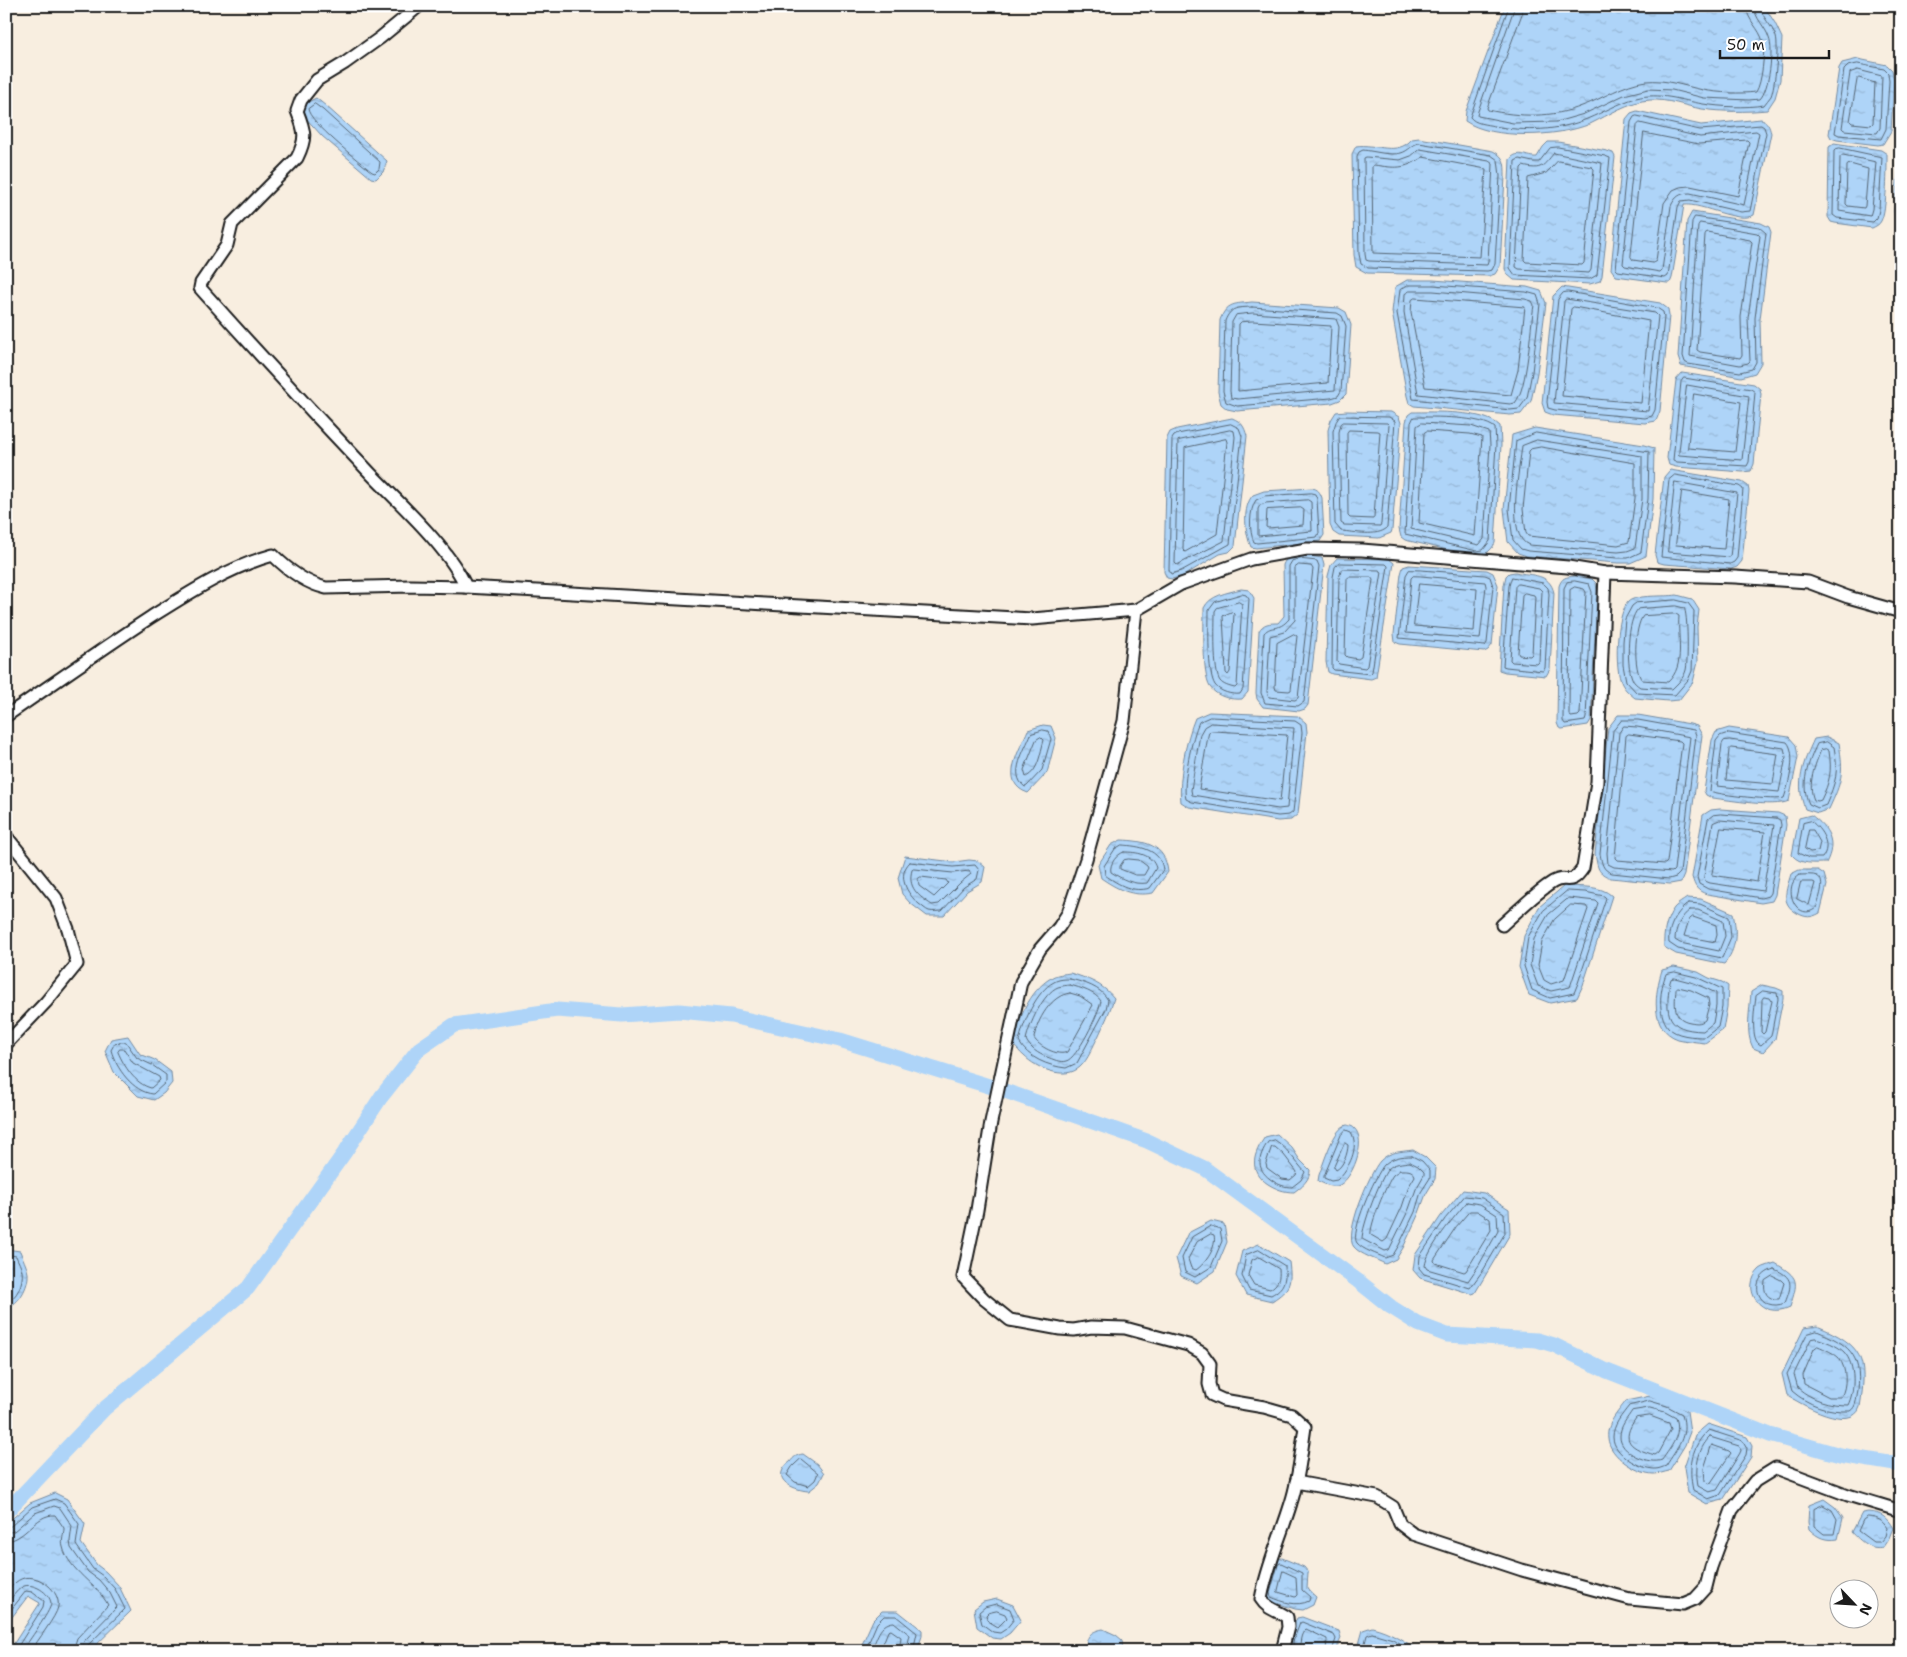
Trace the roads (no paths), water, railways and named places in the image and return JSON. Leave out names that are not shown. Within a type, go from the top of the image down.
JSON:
[{"type":"street","points":[[419,6],[373,43],[345,63],[316,80],[297,111],[304,133],[304,145],[297,158],[232,224],[227,244],[201,283],[200,288],[251,346],[424,530],[459,571],[466,587]]},
{"type":"street","points":[[6,716],[110,644],[188,594],[253,561],[273,555],[300,577],[326,588],[466,587],[1032,619],[1136,610],[1181,584],[1251,559],[1307,549],[1362,550],[1568,567],[1605,572],[1735,576],[1808,582],[1848,597],[1901,612]]},
{"type":"street","points":[[1502,926],[1555,880],[1571,880],[1577,877],[1583,868],[1597,782],[1605,572]]},
{"type":"street","points":[[1136,610],[1124,721],[1086,859],[1068,913],[1040,949],[1021,982],[1000,1075],[977,1210],[963,1277],[984,1299],[1010,1320],[1074,1330],[1125,1328],[1188,1345],[1202,1353],[1210,1364],[1212,1395],[1223,1400],[1264,1407],[1292,1415],[1304,1427],[1296,1482],[1270,1563],[1261,1599],[1265,1606],[1278,1610],[1287,1617],[1288,1627],[1282,1651]]},
{"type":"street","points":[[6,836],[56,898],[68,929],[76,964],[46,1002],[6,1044]]},
{"type":"street","points":[[1296,1482],[1376,1497],[1393,1507],[1400,1524],[1414,1534],[1522,1570],[1630,1599],[1683,1604],[1695,1599],[1706,1587],[1711,1567],[1732,1510],[1755,1481],[1776,1468],[1848,1495],[1901,1511]]},
{"type":"water","points":[[1505,6],[1764,6],[1782,38],[1780,80],[1775,98],[1767,110],[1743,111],[1718,111],[1663,101],[1642,101],[1619,109],[1590,124],[1561,132],[1544,134],[1508,134],[1477,127],[1465,121],[1466,111]]},
{"type":"water","points":[[1858,59],[1887,65],[1892,70],[1894,80],[1891,131],[1883,144],[1837,140],[1831,138],[1829,134],[1839,68],[1842,63]]},
{"type":"water","points":[[316,98],[387,161],[383,172],[376,179],[371,178],[322,136],[303,115],[306,105]]},
{"type":"water","points":[[1637,111],[1701,125],[1761,119],[1768,124],[1771,133],[1754,215],[1739,217],[1692,205],[1684,205],[1670,283],[1616,276],[1611,269],[1626,119],[1631,113]]},
{"type":"water","points":[[1419,138],[1493,151],[1502,158],[1505,176],[1500,266],[1495,274],[1489,276],[1367,273],[1356,267],[1354,255],[1352,154],[1356,146],[1393,148],[1400,147],[1412,139]]},
{"type":"water","points":[[1548,142],[1558,142],[1607,151],[1613,153],[1615,157],[1600,281],[1590,284],[1514,280],[1505,269],[1510,159],[1520,154],[1537,157]]},
{"type":"water","points":[[1834,143],[1881,150],[1887,154],[1883,216],[1879,224],[1872,228],[1831,222],[1828,217],[1829,147]]},
{"type":"water","points":[[1901,144],[1901,225],[1895,219],[1894,211]]},
{"type":"water","points":[[1692,212],[1761,223],[1769,227],[1771,232],[1760,319],[1761,363],[1755,373],[1741,377],[1681,366],[1678,357],[1687,221]]},
{"type":"water","points":[[1407,280],[1433,280],[1527,287],[1541,291],[1546,303],[1537,373],[1531,401],[1521,414],[1510,415],[1414,406],[1409,403],[1392,312],[1395,287]]},
{"type":"water","points":[[1562,287],[1660,303],[1668,309],[1669,316],[1660,411],[1656,421],[1645,423],[1553,415],[1545,412],[1542,403],[1553,296]]},
{"type":"water","points":[[1252,302],[1339,308],[1346,312],[1351,325],[1346,394],[1340,400],[1332,403],[1237,411],[1227,409],[1221,404],[1218,392],[1220,320],[1226,310],[1232,305]]},
{"type":"water","points":[[1682,373],[1754,384],[1760,389],[1754,464],[1751,471],[1743,472],[1669,465],[1667,458],[1676,380]]},
{"type":"water","points":[[1336,412],[1391,412],[1399,417],[1401,423],[1392,530],[1391,533],[1379,538],[1339,536],[1333,532],[1330,525],[1328,430]]},
{"type":"water","points":[[1412,412],[1445,412],[1471,415],[1483,417],[1500,426],[1501,445],[1495,543],[1483,555],[1478,557],[1405,540],[1401,537],[1399,529],[1406,422],[1408,415]]},
{"type":"water","points":[[1232,418],[1242,425],[1247,436],[1235,546],[1229,552],[1220,554],[1183,576],[1172,579],[1167,578],[1164,572],[1167,438],[1170,432],[1177,429]]},
{"type":"water","points":[[1535,428],[1654,448],[1653,499],[1646,556],[1630,563],[1618,563],[1527,556],[1518,553],[1508,542],[1504,509],[1512,435]]},
{"type":"water","points":[[1670,470],[1742,482],[1748,486],[1742,561],[1737,567],[1731,569],[1657,562],[1655,555],[1664,477]]},
{"type":"water","points":[[1312,488],[1318,491],[1322,498],[1324,535],[1320,541],[1251,547],[1247,535],[1246,513],[1247,506],[1253,495],[1264,491]]},
{"type":"water","points":[[1298,554],[1322,558],[1324,565],[1308,705],[1305,709],[1299,711],[1263,707],[1257,699],[1256,693],[1259,631],[1265,625],[1278,623],[1284,616],[1283,565],[1291,556]]},
{"type":"water","points":[[1337,558],[1389,559],[1394,563],[1376,677],[1371,679],[1328,672],[1326,662],[1328,576],[1331,565]]},
{"type":"water","points":[[1409,565],[1487,570],[1493,573],[1498,585],[1492,645],[1488,650],[1484,652],[1395,642],[1394,634],[1401,574],[1403,567]]},
{"type":"water","points":[[1515,572],[1539,576],[1549,582],[1554,593],[1550,669],[1546,676],[1499,670],[1504,585],[1506,576],[1509,573]]},
{"type":"water","points":[[1575,576],[1592,579],[1596,583],[1597,591],[1591,720],[1588,725],[1562,729],[1559,728],[1557,723],[1559,586],[1565,578]]},
{"type":"water","points":[[1241,589],[1249,590],[1254,598],[1248,692],[1242,699],[1238,699],[1224,697],[1216,693],[1207,681],[1204,649],[1204,608],[1215,597]]},
{"type":"water","points":[[1677,595],[1692,599],[1699,610],[1697,627],[1698,662],[1693,682],[1679,700],[1635,698],[1626,690],[1619,677],[1617,655],[1619,630],[1624,609],[1632,599]]},
{"type":"water","points":[[1209,712],[1298,716],[1306,723],[1307,732],[1298,814],[1291,820],[1278,821],[1189,807],[1181,802],[1182,771],[1192,727],[1195,718]]},
{"type":"water","points":[[1618,715],[1638,715],[1690,724],[1697,726],[1702,735],[1684,875],[1681,882],[1670,884],[1611,878],[1603,874],[1598,866],[1595,854],[1608,728]]},
{"type":"water","points":[[1043,725],[1051,726],[1056,738],[1047,773],[1028,793],[1019,788],[1014,782],[1014,765],[1028,730]]},
{"type":"water","points":[[1729,728],[1789,737],[1796,745],[1798,757],[1789,801],[1773,804],[1752,803],[1712,798],[1706,795],[1704,791],[1712,740],[1716,732]]},
{"type":"water","points":[[1827,737],[1839,743],[1841,777],[1829,809],[1818,813],[1805,809],[1801,790],[1802,773],[1814,739]]},
{"type":"water","points":[[1711,810],[1778,813],[1785,816],[1786,825],[1775,895],[1772,901],[1761,903],[1707,894],[1695,886],[1692,877],[1703,815]]},
{"type":"water","points":[[1811,815],[1827,830],[1831,842],[1826,863],[1803,862],[1792,855],[1799,818]]},
{"type":"water","points":[[1121,840],[1146,843],[1163,855],[1168,872],[1153,893],[1138,894],[1125,891],[1101,878],[1098,865],[1111,845]]},
{"type":"water","points":[[905,856],[954,862],[978,861],[985,867],[982,882],[967,891],[944,916],[927,916],[902,894],[898,878]]},
{"type":"water","points":[[1799,870],[1818,870],[1824,874],[1827,885],[1820,913],[1814,916],[1806,917],[1797,913],[1786,901],[1786,891],[1791,874]]},
{"type":"water","points":[[1564,886],[1596,888],[1612,896],[1577,998],[1550,1003],[1529,995],[1519,967],[1524,936],[1539,907]]},
{"type":"water","points":[[1687,898],[1701,899],[1733,913],[1735,927],[1734,946],[1724,964],[1676,954],[1664,947],[1667,922],[1671,912]]},
{"type":"water","points":[[1674,967],[1698,972],[1728,986],[1723,1030],[1705,1043],[1678,1039],[1662,1027],[1658,1019],[1656,999],[1662,970]]},
{"type":"water","points":[[1070,973],[1094,982],[1114,998],[1105,1023],[1085,1061],[1074,1071],[1059,1073],[1036,1065],[1013,1045],[1021,1016],[1036,990],[1053,977]]},
{"type":"water","points":[[1762,985],[1783,991],[1775,1039],[1763,1052],[1753,1048],[1749,1035],[1751,992]]},
{"type":"water","points":[[128,1036],[140,1054],[155,1060],[171,1072],[172,1083],[164,1093],[154,1100],[138,1096],[114,1072],[105,1051],[111,1039]]},
{"type":"water","points":[[1347,1125],[1354,1128],[1358,1134],[1359,1151],[1353,1169],[1343,1183],[1337,1186],[1327,1185],[1318,1181],[1319,1175],[1334,1138],[1342,1127]]},
{"type":"water","points":[[1277,1134],[1292,1148],[1310,1170],[1307,1180],[1294,1192],[1280,1190],[1268,1184],[1257,1174],[1255,1168],[1255,1156],[1261,1143],[1265,1137]]},
{"type":"water","points":[[1413,1150],[1425,1157],[1436,1168],[1435,1179],[1426,1194],[1403,1248],[1396,1259],[1385,1264],[1365,1255],[1354,1247],[1352,1230],[1364,1190],[1380,1161],[1391,1154]]},
{"type":"water","points":[[1463,1190],[1484,1193],[1509,1209],[1510,1234],[1475,1293],[1472,1294],[1420,1278],[1413,1270],[1415,1255],[1441,1216]]},
{"type":"water","points":[[1211,1221],[1224,1224],[1227,1242],[1215,1271],[1197,1283],[1181,1276],[1176,1258],[1188,1233]]},
{"type":"water","points":[[1259,1244],[1289,1262],[1290,1281],[1283,1293],[1272,1301],[1246,1295],[1236,1276],[1242,1251]]},
{"type":"water","points":[[6,1249],[20,1251],[26,1265],[28,1278],[25,1289],[19,1299],[6,1307]]},
{"type":"water","points":[[1775,1263],[1793,1277],[1795,1291],[1790,1307],[1770,1310],[1756,1300],[1752,1285],[1754,1277],[1760,1269]]},
{"type":"water","points":[[1817,1326],[1844,1340],[1859,1355],[1863,1376],[1860,1407],[1855,1414],[1847,1417],[1837,1417],[1825,1414],[1787,1395],[1782,1374],[1804,1328]]},
{"type":"water","points":[[1650,1396],[1669,1401],[1687,1411],[1690,1432],[1685,1445],[1669,1471],[1656,1474],[1640,1471],[1625,1463],[1613,1451],[1608,1438],[1611,1423],[1626,1401]]},
{"type":"water","points":[[1708,1424],[1747,1437],[1752,1446],[1751,1457],[1723,1500],[1707,1504],[1688,1493],[1684,1467],[1695,1435]]},
{"type":"water","points":[[803,1454],[817,1464],[824,1473],[819,1483],[809,1491],[791,1486],[783,1480],[782,1476],[786,1465],[795,1456]]},
{"type":"water","points":[[55,1493],[67,1499],[85,1524],[81,1543],[97,1565],[119,1586],[131,1611],[90,1651],[9,1651],[40,1603],[28,1596],[6,1625],[6,1524],[30,1503]]},
{"type":"water","points":[[1824,1499],[1835,1507],[1843,1518],[1838,1539],[1822,1538],[1809,1529],[1809,1505]]},
{"type":"water","points":[[1868,1512],[1883,1516],[1893,1528],[1883,1547],[1870,1546],[1852,1532],[1862,1513]]},
{"type":"water","points":[[1282,1558],[1304,1567],[1308,1572],[1307,1589],[1316,1597],[1313,1605],[1303,1610],[1267,1600],[1265,1594],[1276,1559]]},
{"type":"water","points":[[997,1599],[1013,1605],[1021,1620],[1010,1633],[1001,1639],[992,1638],[977,1627],[974,1609],[983,1602]]},
{"type":"water","points":[[882,1611],[898,1611],[922,1630],[917,1651],[859,1651],[873,1620]]},
{"type":"water","points":[[1302,1617],[1339,1631],[1341,1638],[1336,1651],[1290,1650],[1288,1641],[1297,1618]]},
{"type":"water","points":[[1372,1627],[1403,1640],[1420,1651],[1357,1651],[1363,1630]]},
{"type":"water","points":[[1103,1629],[1122,1640],[1123,1651],[1085,1651],[1089,1636]]},
{"type":"waterway","points":[[6,1512],[104,1409],[248,1288],[345,1152],[381,1097],[419,1049],[454,1025],[557,1010],[622,1015],[679,1011],[731,1016],[840,1040],[1005,1091],[1147,1141],[1204,1168],[1391,1307],[1418,1324],[1447,1335],[1537,1340],[1554,1345],[1607,1371],[1770,1435],[1840,1455],[1901,1465]]}]
